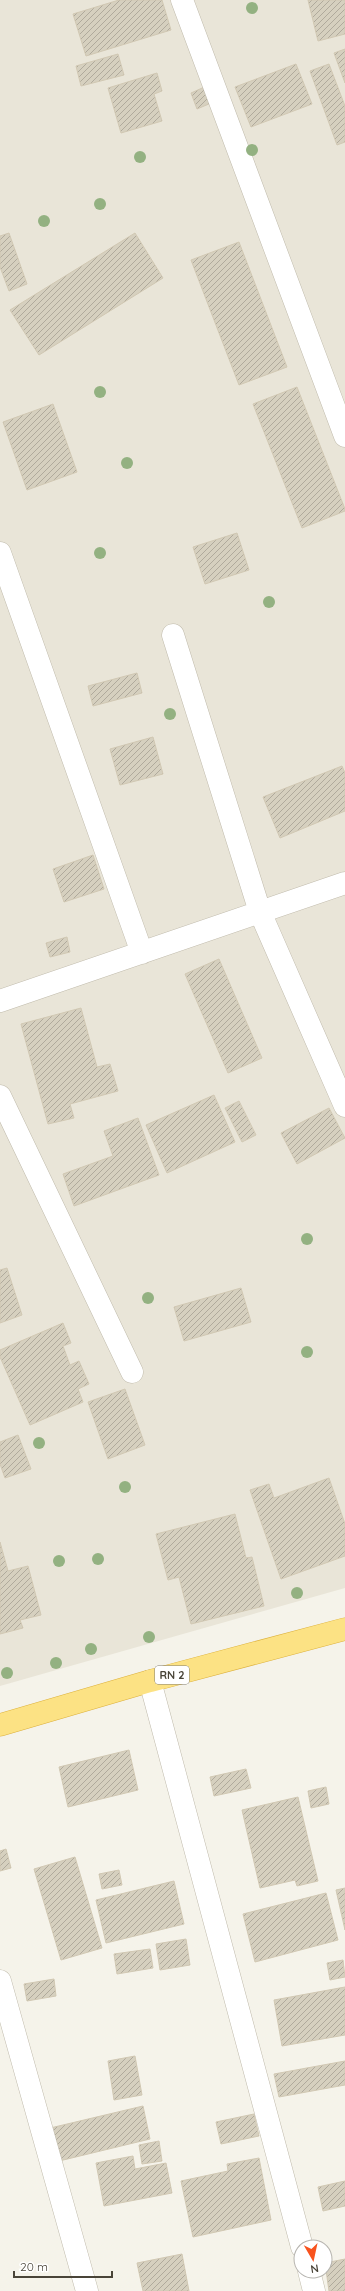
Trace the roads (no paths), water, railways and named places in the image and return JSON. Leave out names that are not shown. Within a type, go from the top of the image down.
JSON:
[{"type":"highway","name":"RN 2","points":[[0,1725],[150,1681],[345,1630]]},
{"type":"street","points":[[182,0],[345,436]]},
{"type":"street","points":[[0,553],[142,953]]},
{"type":"street","points":[[173,635],[260,912],[345,1106]]},
{"type":"street","points":[[0,1001],[345,883]]},
{"type":"street","points":[[0,1096],[132,1372]]},
{"type":"street","points":[[150,1681],[300,2239]]},
{"type":"street","points":[[0,1981],[87,2291]]},
{"type":"street","points":[[311,2279],[314,2291]]}]
